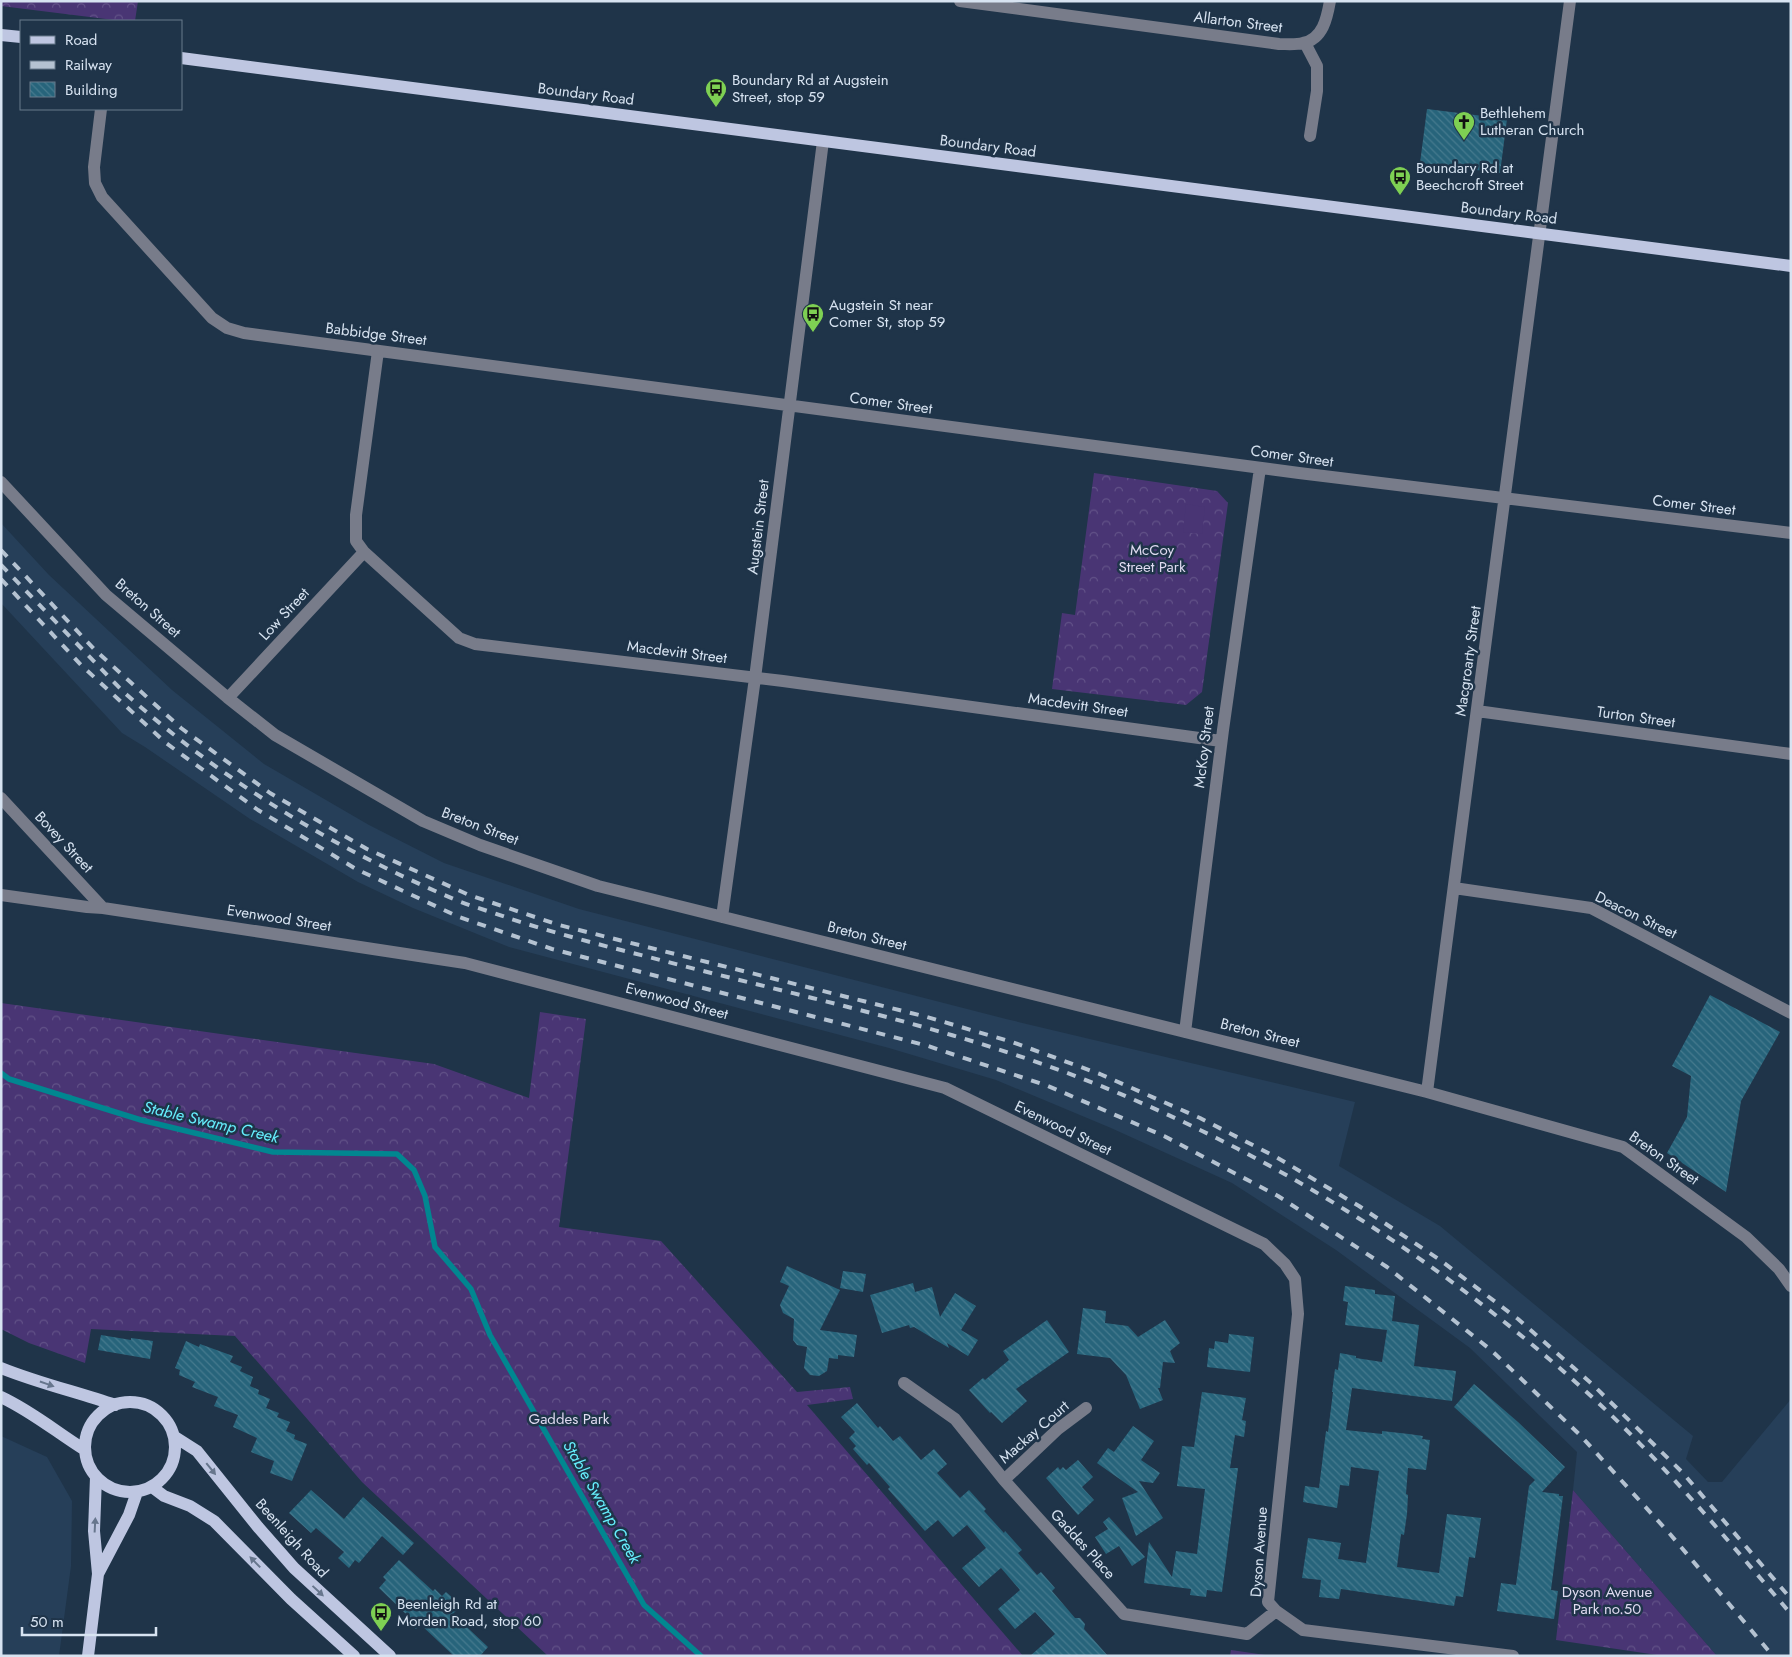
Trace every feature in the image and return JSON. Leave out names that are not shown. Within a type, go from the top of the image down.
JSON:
[{"type":"main road","points":[[1,35],[20,37]]},
{"type":"main road","name":"Boundary Road","points":[[182,58],[1791,266]]},
{"type":"main road","points":[[1,1368],[115,1404]]},
{"type":"main road","points":[[1,1397],[33,1413],[62,1436],[85,1450]]},
{"type":"main road","points":[[130,1402],[145,1404],[159,1411],[169,1423],[175,1437],[176,1452],[172,1466],[163,1479],[152,1487],[137,1492],[122,1492],[108,1486],[96,1477],[88,1464],[85,1450],[86,1436],[92,1422],[102,1412],[115,1404],[130,1402]]},
{"type":"main road","name":"Beenleigh Road","points":[[175,1437],[197,1451],[258,1527],[294,1568],[390,1656]]},
{"type":"main road","points":[[88,1656],[98,1574],[94,1531],[96,1477]]},
{"type":"main road","points":[[152,1487],[164,1496],[190,1506],[214,1521],[291,1599],[354,1656]]},
{"type":"main road","points":[[98,1574],[129,1515],[137,1492]]},
{"type":"street","name":"Allarton Street","points":[[960,1],[1279,44],[1305,43]]},
{"type":"street","points":[[1310,136],[1317,91],[1317,66],[1305,43],[1319,34],[1328,16],[1330,1]]},
{"type":"street","name":"Macgroarty Street","points":[[1427,1092],[1570,1]]},
{"type":"street","name":"Babbidge Street","points":[[100,110],[94,167],[95,183],[102,196],[212,318],[227,328],[244,333],[790,405]]},
{"type":"street","name":"Augstein Street","points":[[722,917],[755,678],[823,141]]},
{"type":"street","name":"Macdevitt Street","points":[[378,351],[356,515],[356,541],[364,552],[459,638],[475,644],[755,678],[1221,741]]},
{"type":"street","name":"Comer Street","points":[[790,405],[1260,468],[1791,533]]},
{"type":"street","name":"McKoy Street","points":[[1185,1032],[1221,741],[1260,468]]},
{"type":"street","name":"Breton Street","points":[[1,482],[106,595],[228,698],[275,735],[423,821],[480,845],[598,886],[1427,1092],[1623,1147],[1746,1237],[1779,1269],[1791,1286]]},
{"type":"street","name":"Low Street","points":[[228,698],[364,552]]},
{"type":"street","name":"Turton Street","points":[[1478,711],[1791,754]]},
{"type":"street","name":"Bovey Street","points":[[1,798],[103,908]]},
{"type":"street","name":"Deacon Street","points":[[1454,888],[1591,908],[1791,1013]]},
{"type":"street","name":"Evenwood Street","points":[[1,895],[103,908],[464,963],[945,1088],[1264,1244],[1285,1264],[1295,1279]]},
{"type":"street","name":"Dyson Avenue","points":[[1295,1279],[1298,1314],[1268,1602],[1276,1611],[1303,1630],[1514,1656]]},
{"type":"street","name":"Gaddes Place","points":[[904,1383],[955,1419],[1004,1480],[1124,1614],[1247,1634],[1276,1611]]},
{"type":"street","name":"Mackay Court","points":[[1004,1480],[1058,1429],[1086,1408]]},
{"type":"shaded area","points":[[1,523],[49,575],[172,690],[264,764],[369,825],[444,863],[579,909],[1006,1019],[1355,1102],[1339,1166],[1440,1226],[1693,1436],[1686,1459],[1708,1482],[1722,1482],[1791,1399],[1791,1656],[1717,1656],[1573,1490],[1577,1452],[1470,1348],[1336,1250],[1232,1183],[1111,1128],[996,1080],[889,1048],[509,947],[413,908],[358,882],[250,819],[122,733],[1,603]]},
{"type":"shaded area","points":[[1,1436],[47,1457],[72,1501],[71,1566],[59,1656],[1,1656]]},
{"type":"green space","points":[[1,1],[138,1],[135,20],[114,20],[1,6]]},
{"type":"green space","name":"McCoy Street Park","points":[[1094,473],[1217,491],[1228,503],[1202,692],[1186,705],[1052,689],[1062,613],[1075,615]]},
{"type":"green space","points":[[1186,504],[1205,507],[1202,534],[1183,532]]},
{"type":"green space","name":"Gaddes Park","points":[[1,1003],[434,1064],[529,1098],[540,1012],[586,1019],[559,1227],[661,1241],[797,1392],[850,1387],[853,1399],[807,1405],[1023,1656],[548,1656],[362,1482],[235,1336],[91,1329],[85,1363],[29,1343],[1,1329]]},
{"type":"green space","name":"Dyson Avenue Park no.50","points":[[1573,1490],[1717,1656],[1664,1656],[1556,1640]]},
{"type":"green space","points":[[1231,1650],[1272,1656],[1230,1656]]},
{"type":"building","name":"Bethlehem Lutheran Church","points":[[1427,109],[1507,119],[1500,173],[1420,163]]},
{"type":"building","points":[[1710,995],[1780,1032],[1741,1101],[1726,1192],[1667,1153],[1687,1117],[1691,1076],[1672,1066]]},
{"type":"building","points":[[787,1266],[840,1290],[820,1330],[857,1335],[854,1357],[838,1355],[838,1359],[829,1358],[827,1371],[819,1376],[810,1375],[804,1368],[807,1347],[797,1345],[793,1340],[794,1319],[783,1313],[780,1305],[789,1286],[780,1282]]},
{"type":"building","points":[[843,1271],[866,1274],[863,1292],[840,1288]]},
{"type":"building","points":[[913,1283],[915,1292],[932,1287],[940,1317],[955,1293],[976,1306],[961,1330],[978,1340],[968,1356],[947,1343],[949,1348],[914,1327],[910,1328],[909,1325],[882,1333],[870,1295]]},
{"type":"building","points":[[1345,1286],[1375,1290],[1375,1294],[1395,1296],[1392,1321],[1419,1325],[1414,1366],[1456,1371],[1452,1401],[1352,1388],[1346,1430],[1382,1434],[1382,1431],[1409,1434],[1423,1436],[1422,1439],[1430,1440],[1426,1470],[1408,1468],[1407,1514],[1404,1535],[1401,1534],[1397,1567],[1439,1573],[1447,1514],[1481,1518],[1475,1558],[1469,1557],[1463,1597],[1456,1596],[1454,1606],[1341,1589],[1339,1599],[1319,1597],[1321,1580],[1302,1578],[1308,1538],[1341,1543],[1338,1559],[1366,1563],[1379,1471],[1351,1467],[1349,1486],[1340,1485],[1337,1508],[1303,1502],[1305,1486],[1319,1488],[1335,1369],[1338,1370],[1340,1353],[1356,1356],[1356,1358],[1382,1362],[1387,1330],[1345,1325],[1348,1302],[1343,1301]]},
{"type":"building","points":[[1083,1308],[1106,1311],[1105,1323],[1128,1326],[1138,1337],[1165,1320],[1180,1343],[1170,1351],[1175,1363],[1163,1362],[1160,1388],[1158,1388],[1163,1400],[1140,1409],[1126,1375],[1110,1358],[1077,1354]]},
{"type":"building","points":[[1047,1320],[1069,1352],[1016,1389],[1027,1401],[1002,1423],[969,1390],[983,1378],[985,1380],[1009,1360],[1003,1351]]},
{"type":"building","points":[[1229,1334],[1254,1337],[1250,1372],[1207,1367],[1209,1348],[1214,1349],[1215,1341],[1228,1343]]},
{"type":"building","points":[[101,1335],[131,1340],[131,1338],[153,1341],[150,1359],[98,1350]]},
{"type":"building","points":[[186,1341],[199,1347],[200,1344],[233,1356],[230,1362],[242,1367],[240,1371],[253,1377],[250,1386],[259,1390],[258,1394],[270,1399],[266,1408],[279,1413],[277,1417],[290,1422],[286,1431],[295,1435],[294,1439],[307,1444],[292,1481],[270,1473],[274,1461],[251,1452],[257,1438],[233,1427],[238,1415],[214,1406],[218,1397],[192,1387],[195,1382],[179,1375],[180,1370],[175,1368]]},
{"type":"building","points":[[1474,1384],[1518,1422],[1565,1467],[1542,1492],[1563,1496],[1551,1590],[1558,1591],[1554,1619],[1497,1611],[1501,1583],[1516,1585],[1529,1486],[1535,1480],[1454,1407]]},
{"type":"building","points":[[1202,1392],[1246,1398],[1242,1420],[1246,1421],[1244,1437],[1235,1435],[1230,1468],[1238,1468],[1222,1592],[1207,1590],[1206,1597],[1190,1595],[1191,1589],[1144,1583],[1149,1542],[1172,1577],[1176,1551],[1197,1554],[1205,1489],[1177,1486],[1182,1446],[1194,1447]]},
{"type":"building","points":[[857,1403],[878,1428],[880,1426],[893,1441],[900,1436],[921,1460],[934,1449],[947,1464],[937,1473],[960,1498],[969,1490],[986,1509],[984,1511],[1022,1550],[1018,1553],[1037,1575],[1041,1572],[1055,1588],[1052,1591],[1075,1618],[1080,1618],[1085,1624],[1084,1629],[1108,1656],[1030,1656],[1055,1634],[1035,1612],[1015,1629],[998,1609],[1020,1590],[1001,1568],[979,1587],[962,1568],[986,1548],[967,1525],[953,1537],[938,1520],[925,1531],[888,1489],[890,1487],[869,1463],[867,1465],[853,1449],[856,1446],[849,1438],[855,1432],[841,1417]]},
{"type":"building","points":[[1133,1426],[1154,1441],[1141,1460],[1160,1473],[1153,1483],[1139,1481],[1163,1518],[1136,1536],[1122,1498],[1138,1492],[1097,1463],[1108,1448],[1114,1452]]},
{"type":"building","points":[[1078,1460],[1093,1477],[1082,1487],[1094,1500],[1078,1515],[1046,1478],[1058,1467],[1060,1470],[1063,1467],[1066,1470]]},
{"type":"building","points":[[311,1490],[344,1519],[363,1497],[414,1543],[403,1555],[382,1536],[359,1563],[355,1560],[349,1568],[338,1558],[344,1552],[316,1528],[311,1533],[289,1513]]},
{"type":"building","points":[[1109,1517],[1145,1557],[1132,1566],[1119,1546],[1106,1554],[1095,1537],[1108,1529],[1103,1522]]},
{"type":"building","points":[[399,1560],[433,1591],[435,1589],[442,1596],[446,1592],[461,1605],[453,1614],[488,1647],[480,1656],[454,1656],[420,1624],[416,1629],[406,1619],[409,1617],[379,1588],[386,1580],[383,1577]]},
{"type":"waterway","name":"Stable Swamp Creek","points":[[1,1073],[9,1079],[141,1120],[273,1152],[397,1154],[414,1170],[425,1196],[435,1247],[471,1289],[490,1335],[644,1605],[701,1656]]},
{"type":"railway","points":[[1,550],[95,650],[181,728],[270,793],[367,849],[469,895],[559,925],[927,1017],[1012,1042],[1100,1074],[1200,1118],[1276,1157],[1359,1206],[1440,1260],[1518,1319],[1591,1383],[1682,1472],[1791,1599]]},
{"type":"railway","points":[[1,565],[127,695],[204,757],[285,813],[328,838],[416,882],[461,902],[544,929],[611,948],[872,1013],[1041,1063],[1162,1112],[1227,1143],[1290,1177],[1352,1214],[1412,1254],[1527,1340],[1581,1387],[1664,1469],[1791,1614]]},
{"type":"railway","points":[[1,579],[81,665],[166,743],[258,810],[356,869],[459,917],[552,949],[928,1046],[1048,1086],[1164,1136],[1278,1196],[1387,1267],[1491,1350],[1580,1435],[1670,1534],[1773,1656]]},
{"type":"place","name":"Boundary Rd at Augstein Street, stop 59","points":[[716,108]]},
{"type":"place","name":"Bethlehem Lutheran Church","points":[[1464,141]]},
{"type":"place","name":"Boundary Rd at Beechcroft Street","points":[[1400,196]]},
{"type":"place","name":"Augstein St near Comer St, stop 59","points":[[813,333]]},
{"type":"place","name":"Beenleigh Rd at Morden Road, stop 60","points":[[381,1632]]}]
